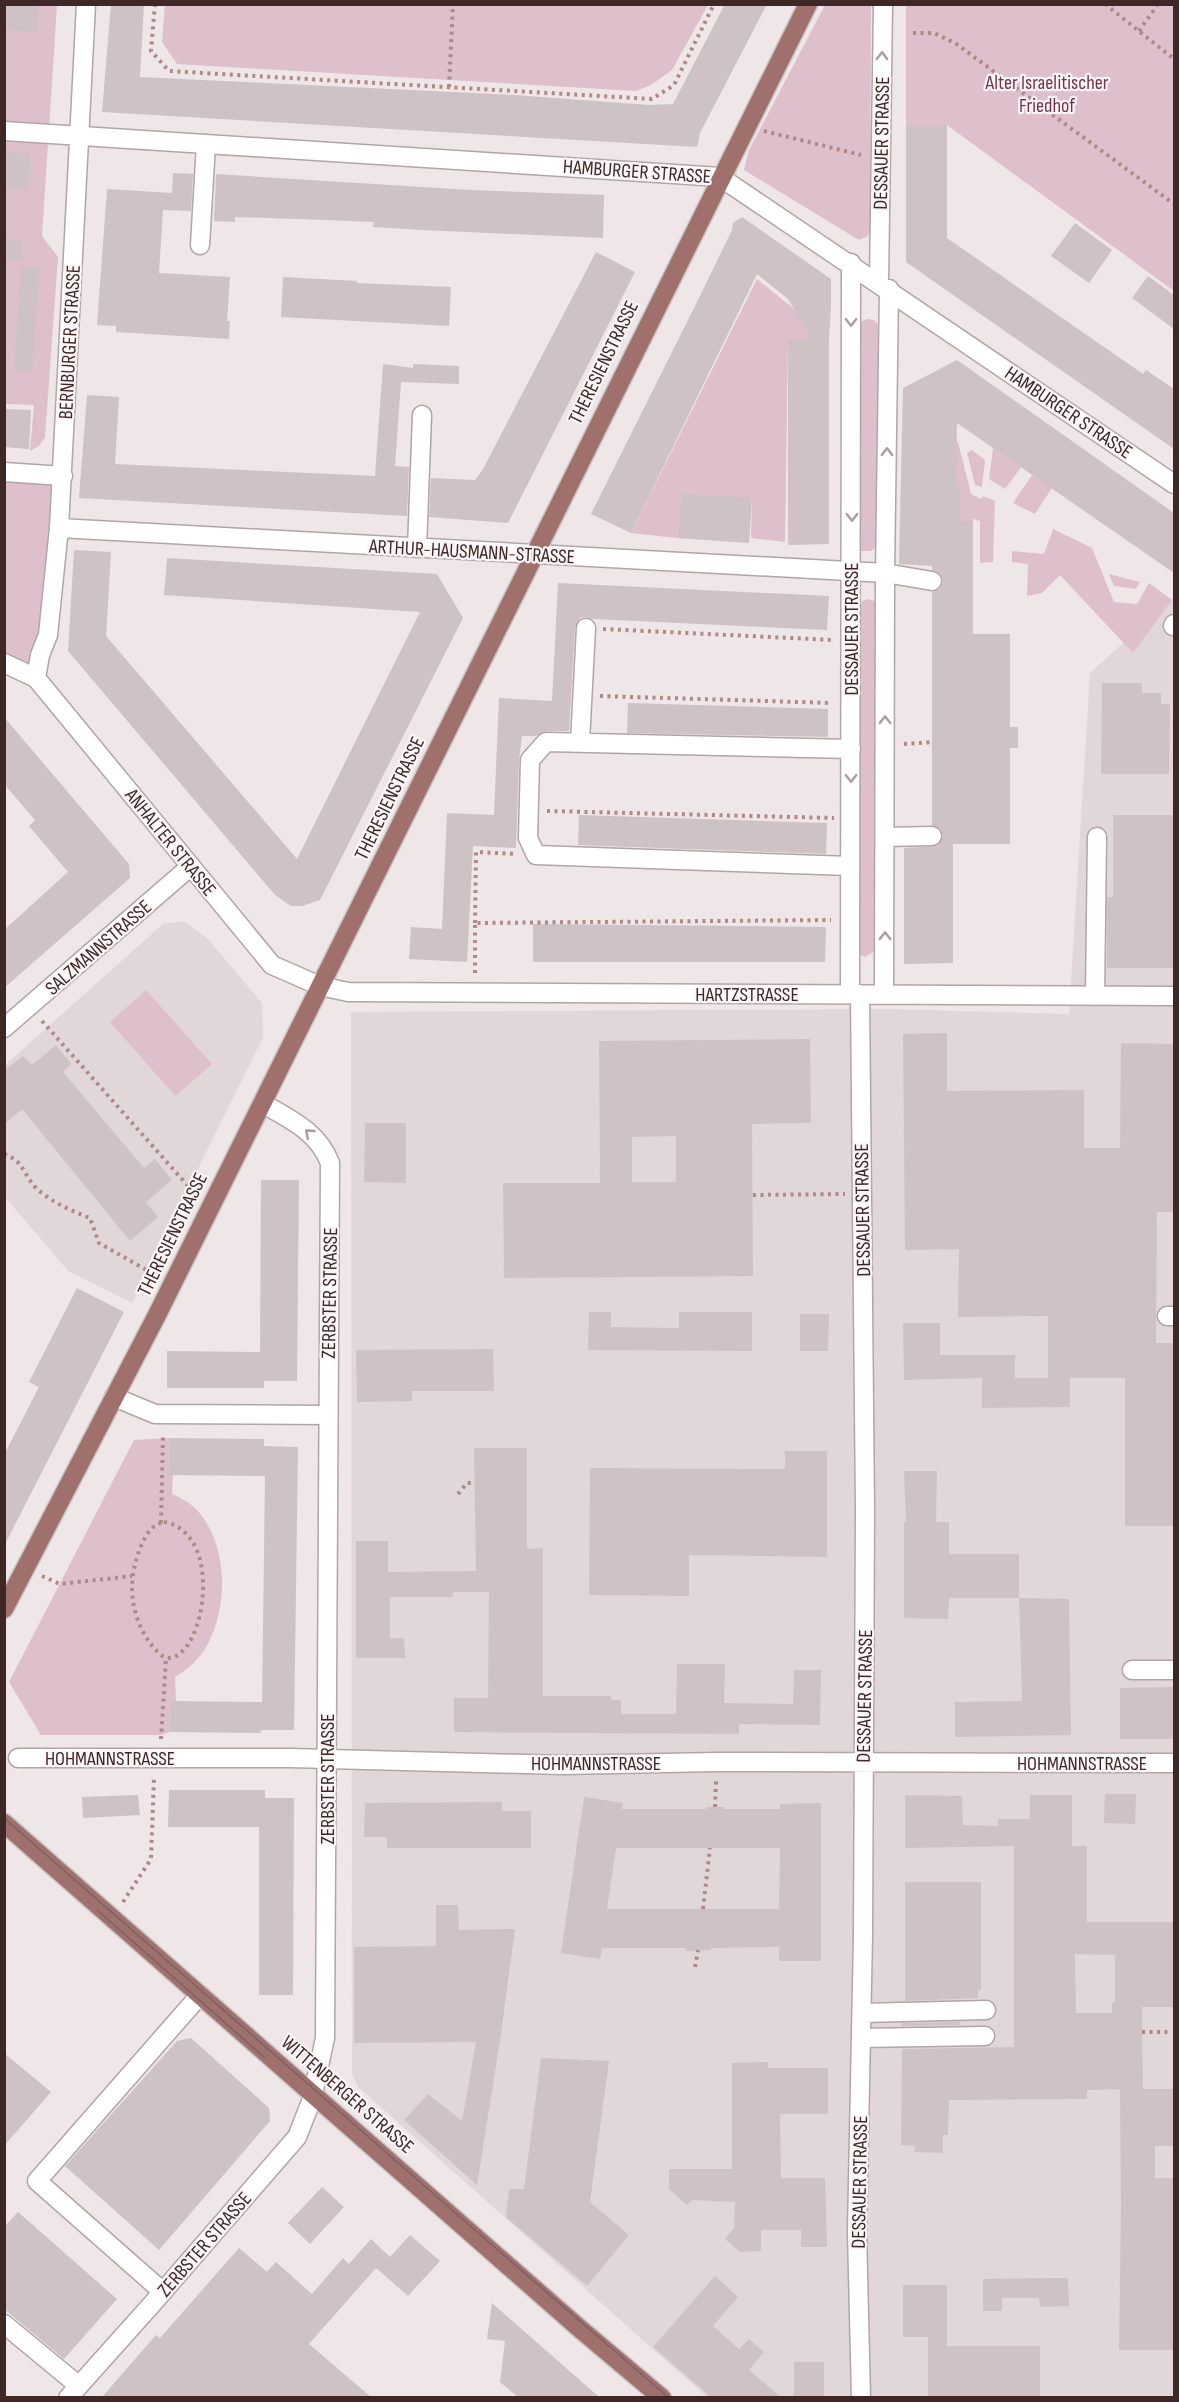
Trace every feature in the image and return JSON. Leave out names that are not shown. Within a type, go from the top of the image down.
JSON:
[{"type":"main road","name":"THERESIENSTRASSE","points":[[4,1610],[172,1285],[720,177],[808,4]]},
{"type":"main road","name":"WITTENBERGER STRASSE","points":[[4,1823],[579,2328],[662,2397]]},
{"type":"street","name":"BERNBURGER STRASSE","points":[[36,678],[40,655],[48,635],[63,476],[86,4]]},
{"type":"street","name":"DESSAUER STRASSE","points":[[883,4],[881,160],[884,286],[884,994]]},
{"type":"street","name":"HAMBURGER STRASSE","points":[[4,130],[720,177],[1174,484]]},
{"type":"street","points":[[200,245],[206,144]]},
{"type":"street","name":"DESSAUER STRASSE","points":[[850,263],[852,573],[850,920],[862,1194],[866,1511],[862,2013],[857,2232],[861,2397]]},
{"type":"street","points":[[417,548],[422,415]]},
{"type":"street","points":[[4,472],[63,476]]},
{"type":"street","name":"ARTHUR-HAUSMANN-STRASSE","points":[[59,528],[885,573],[932,581]]},
{"type":"street","points":[[580,742],[585,628]]},
{"type":"street","points":[[4,663],[36,678]]},
{"type":"street","name":"ANHALTER STRASSE","points":[[36,678],[272,965],[320,986]]},
{"type":"street","points":[[850,866],[536,855],[528,838],[530,760],[546,742],[851,748]]},
{"type":"street","points":[[885,837],[932,836]]},
{"type":"street","points":[[1095,996],[1097,837]]},
{"type":"street","name":"SALZMANNSTRASSE","points":[[4,1028],[191,866]]},
{"type":"street","name":"HARTZSTRASSE","points":[[320,986],[348,992],[1174,996]]},
{"type":"street","name":"ZERBSTER STRASSE","points":[[73,2392],[297,2137],[313,2093],[325,2038],[330,1163],[324,1148],[307,1130],[262,1103]]},
{"type":"street","points":[[114,1397],[156,1414],[327,1415]]},
{"type":"street","points":[[1132,1670],[1174,1670]]},
{"type":"street","name":"HOHMANNSTRASSE","points":[[18,1758],[290,1758],[562,1765],[716,1762],[1174,1763]]},
{"type":"street","points":[[163,2292],[37,2181],[200,1995]]},
{"type":"street","points":[[862,2013],[986,2010]]},
{"type":"street","points":[[861,2038],[985,2036]]},
{"type":"street","points":[[4,2324],[73,2392]]},
{"type":"path","points":[[155,4],[151,51],[170,71],[652,99],[674,85],[714,4]]},
{"type":"path","points":[[448,87],[453,4]]},
{"type":"path","points":[[1105,4],[1174,59]]},
{"type":"path","points":[[1139,31],[1158,4]]},
{"type":"path","points":[[913,33],[934,33],[955,43],[1174,204]]},
{"type":"path","points":[[746,127],[881,160]]},
{"type":"path","points":[[585,628],[851,641]]},
{"type":"path","points":[[582,695],[851,704]]},
{"type":"path","points":[[885,745],[932,742]]},
{"type":"path","points":[[529,810],[850,818]]},
{"type":"path","points":[[475,992],[476,852],[536,855]]},
{"type":"path","points":[[475,923],[850,920]]},
{"type":"path","points":[[29,1007],[209,1209]]},
{"type":"path","points":[[4,1154],[16,1158],[36,1188],[68,1210],[90,1218],[99,1243],[172,1285]]},
{"type":"path","points":[[753,1195],[862,1194]]},
{"type":"path","points":[[161,1523],[163,1414]]},
{"type":"path","points":[[458,1494],[466,1483],[473,1483]]},
{"type":"path","points":[[161,1523],[176,1527],[188,1537],[201,1561],[204,1584],[202,1608],[196,1627],[180,1652],[172,1658],[166,1658],[150,1642],[139,1622],[132,1593],[132,1576],[136,1558],[147,1534],[155,1525],[161,1523]]},
{"type":"path","points":[[26,1568],[60,1584],[132,1576]]},
{"type":"path","points":[[112,1918],[151,1859],[166,1658]]},
{"type":"path","points":[[715,1807],[716,1762]]},
{"type":"path","points":[[703,1909],[710,1848]]},
{"type":"path","points":[[695,1967],[698,1950]]},
{"type":"path","points":[[1142,2032],[1169,2032]]},
{"type":"shaded area","points":[[1174,597],[1174,2397],[707,2397],[358,2087],[352,2073],[351,1012],[887,1009],[1069,1014],[1090,673]]},
{"type":"shaded area","points":[[185,922],[207,938],[262,1003],[263,1037],[132,1303],[68,1271],[5,1197],[4,1066],[164,923]]},
{"type":"green space","points":[[165,4],[708,5],[672,70],[651,85],[636,91],[177,64],[162,42]]},
{"type":"green space","points":[[4,5],[57,5],[42,236],[58,257],[45,437],[39,446],[30,451],[34,405],[5,404]]},
{"type":"green space","points":[[825,5],[871,5],[870,227],[868,236],[859,240],[744,170],[749,150]]},
{"type":"green space","name":"Alter Israelitischer Friedhof","points":[[906,5],[1174,5],[1174,291],[947,125],[906,125]]},
{"type":"green space","points":[[757,279],[794,309],[831,310],[829,339],[788,340],[785,542],[751,538],[752,499],[681,493],[677,538],[631,533]]},
{"type":"green space","points":[[867,319],[876,322],[882,331],[878,546],[871,551],[862,551],[858,546],[859,323]]},
{"type":"green space","points":[[949,440],[958,442],[971,494],[981,499],[983,496],[995,501],[993,562],[980,563],[980,521],[973,519],[973,521],[955,521],[960,506],[960,487],[956,487]]},
{"type":"green space","points":[[993,448],[1021,467],[1005,489],[989,479]]},
{"type":"green space","points":[[972,450],[985,460],[982,487],[975,485],[967,453]]},
{"type":"green space","points":[[4,472],[63,476],[36,678],[5,663]]},
{"type":"green space","points":[[1032,475],[1052,488],[1035,514],[1013,503]]},
{"type":"green space","points":[[1053,529],[1092,548],[1114,602],[1137,604],[1149,583],[1172,600],[1133,653],[1060,575],[1042,593],[1027,596],[1028,564],[1012,562],[1012,551],[1044,554]]},
{"type":"green space","points":[[1109,574],[1140,582],[1136,589],[1114,586]]},
{"type":"green space","points":[[868,599],[878,602],[877,950],[865,957],[859,954],[856,945],[858,608],[862,601]]},
{"type":"green space","points":[[146,990],[212,1064],[175,1096],[110,1022]]},
{"type":"green space","points":[[169,1438],[168,1475],[173,1475],[172,1494],[185,1500],[196,1509],[207,1524],[220,1560],[221,1599],[212,1636],[197,1660],[175,1677],[176,1701],[171,1701],[170,1732],[161,1735],[41,1735],[9,1682],[134,1440]]},
{"type":"building","points":[[4,4],[39,4],[37,32],[4,30]]},
{"type":"building","points":[[111,4],[144,4],[140,77],[515,95],[649,105],[673,104],[725,4],[767,4],[700,133],[697,147],[102,112]]},
{"type":"building","points":[[906,125],[947,125],[947,238],[1143,374],[1146,370],[1174,389],[1174,449],[906,262]]},
{"type":"building","points":[[4,151],[30,153],[28,190],[4,189]]},
{"type":"building","points":[[173,173],[193,174],[191,211],[163,210],[159,273],[230,277],[227,321],[230,321],[229,339],[116,332],[116,326],[97,325],[107,189],[172,193]]},
{"type":"building","points":[[216,174],[471,190],[604,195],[603,238],[373,227],[374,222],[235,217],[235,222],[214,221]]},
{"type":"building","points":[[742,217],[831,279],[829,544],[788,545],[788,339],[812,339],[788,299],[757,274],[631,533],[591,514],[699,298],[732,230],[733,223]]},
{"type":"building","points":[[1075,223],[1112,250],[1089,283],[1051,256]]},
{"type":"building","points":[[4,239],[22,240],[21,259],[4,258]]},
{"type":"building","points":[[596,252],[635,272],[508,523],[429,517],[431,478],[475,480],[483,469]]},
{"type":"building","points":[[21,267],[40,268],[32,372],[14,371]]},
{"type":"building","points":[[1148,276],[1174,295],[1174,329],[1132,298]]},
{"type":"building","points":[[283,277],[451,287],[449,326],[281,317]]},
{"type":"building","points":[[957,360],[1174,513],[1174,573],[957,423],[956,487],[960,487],[960,521],[973,521],[973,634],[1010,634],[1010,727],[1018,727],[1018,748],[1010,748],[1010,844],[953,844],[953,963],[904,964],[904,848],[937,846],[943,836],[941,830],[932,825],[932,592],[940,589],[943,582],[942,577],[932,570],[932,566],[899,564],[903,388]]},
{"type":"building","points":[[383,364],[413,368],[413,364],[459,366],[459,384],[401,382],[395,466],[409,467],[407,516],[79,498],[87,395],[119,397],[115,464],[375,476]]},
{"type":"building","points":[[4,409],[31,410],[29,449],[4,447]]},
{"type":"building","points":[[681,493],[752,498],[749,543],[677,538]]},
{"type":"building","points":[[74,550],[111,552],[106,636],[297,859],[420,612],[164,595],[167,558],[437,574],[463,618],[320,900],[302,906],[291,906],[275,895],[68,651]]},
{"type":"building","points":[[558,583],[829,596],[827,630],[580,618],[575,627],[569,731],[546,731],[536,736],[522,736],[516,848],[473,846],[467,962],[409,959],[411,927],[442,929],[447,813],[494,815],[499,698],[552,701]]},
{"type":"building","points":[[1102,683],[1142,683],[1142,693],[1161,693],[1161,704],[1170,704],[1169,774],[1101,774]]},
{"type":"building","points":[[628,703],[828,709],[828,737],[627,733]]},
{"type":"building","points":[[4,717],[129,864],[130,878],[4,988],[4,930],[68,872],[29,826],[35,820],[4,784]]},
{"type":"building","points":[[579,815],[827,823],[826,854],[578,845]]},
{"type":"building","points":[[1113,815],[1174,815],[1174,968],[1107,968],[1107,897],[1113,897]]},
{"type":"building","points":[[533,924],[826,927],[825,962],[533,962]]},
{"type":"building","points":[[947,1033],[947,1091],[1084,1090],[1084,1148],[1120,1148],[1121,1043],[1174,1044],[1174,1212],[1157,1212],[1156,1343],[1174,1343],[1174,1526],[1125,1526],[1125,1378],[1070,1378],[1070,1407],[982,1408],[982,1378],[904,1380],[903,1323],[940,1323],[940,1355],[1015,1355],[1015,1378],[1048,1378],[1048,1316],[958,1317],[959,1249],[905,1250],[903,1034]]},
{"type":"building","points":[[810,1039],[811,1123],[752,1124],[753,1276],[504,1278],[503,1183],[600,1183],[599,1041]],"holes":[[[676,1136],[676,1182],[632,1182],[632,1137]]]},
{"type":"building","points":[[56,1045],[71,1064],[63,1072],[144,1168],[155,1159],[172,1180],[146,1202],[158,1217],[130,1241],[22,1109],[4,1124],[4,1071],[23,1056],[32,1065]]},
{"type":"building","points":[[365,1123],[406,1123],[406,1183],[364,1182]]},
{"type":"building","points":[[261,1180],[299,1180],[297,1381],[264,1381],[264,1388],[167,1388],[167,1351],[260,1352]]},
{"type":"building","points":[[77,1288],[124,1312],[4,1546],[4,1455],[39,1387],[29,1382]]},
{"type":"building","points":[[589,1312],[611,1312],[611,1327],[679,1328],[679,1312],[752,1312],[752,1351],[588,1350]]},
{"type":"building","points":[[800,1314],[829,1314],[828,1351],[800,1351]]},
{"type":"building","points":[[493,1349],[494,1391],[412,1391],[412,1401],[357,1402],[356,1350]]},
{"type":"building","points":[[169,1438],[264,1439],[264,1446],[298,1447],[294,1730],[261,1730],[261,1733],[170,1732],[171,1701],[262,1702],[265,1476],[168,1475]]},
{"type":"building","points":[[474,1448],[527,1448],[527,1549],[543,1548],[543,1696],[611,1696],[611,1700],[621,1700],[621,1714],[676,1714],[677,1664],[725,1664],[724,1703],[793,1704],[794,1670],[821,1670],[820,1725],[739,1724],[739,1734],[454,1732],[454,1698],[488,1698],[489,1592],[453,1592],[453,1597],[390,1597],[390,1638],[404,1638],[405,1658],[356,1658],[356,1541],[388,1541],[388,1572],[476,1571]]},
{"type":"building","points":[[785,1451],[827,1451],[827,1557],[689,1555],[689,1596],[589,1595],[590,1468],[785,1469]]},
{"type":"building","points":[[904,1471],[937,1471],[936,1522],[949,1522],[949,1554],[1019,1554],[1019,1598],[949,1598],[948,1619],[904,1618],[904,1522],[906,1522]]},
{"type":"building","points":[[1019,1598],[1069,1599],[1071,1735],[955,1737],[955,1702],[1022,1701]]},
{"type":"building","points":[[1174,1687],[1174,1739],[1120,1739],[1120,1688]]},
{"type":"building","points":[[169,1790],[265,1790],[265,1798],[294,1798],[293,1995],[259,1995],[259,1827],[168,1827]]},
{"type":"building","points":[[1105,1794],[1136,1794],[1135,1824],[1104,1823]]},
{"type":"building","points":[[138,1795],[140,1815],[83,1818],[82,1797]]},
{"type":"building","points":[[905,1795],[962,1796],[963,1825],[998,1826],[998,1819],[1030,1819],[1030,1795],[1072,1795],[1072,1846],[1087,1846],[1087,1922],[1174,1922],[1174,2007],[1142,2007],[1143,2089],[1174,2089],[1174,2146],[1155,2146],[1155,2178],[1174,2178],[1174,2350],[1119,2350],[1120,2089],[1087,2090],[1087,2099],[949,2100],[948,2135],[943,2135],[943,2153],[914,2152],[915,2146],[901,2145],[902,2049],[1014,2047],[1014,1846],[905,1848]],"holes":[[[1075,1954],[1115,1955],[1115,2003],[1112,2003],[1112,2013],[1076,2013]]]},
{"type":"building","points":[[584,1797],[623,1803],[622,1809],[724,1807],[724,1809],[780,1809],[780,1804],[821,1803],[821,1961],[779,1961],[779,1947],[711,1948],[711,1950],[685,1951],[686,1948],[602,1948],[600,1959],[561,1953]],"holes":[[[616,1848],[780,1848],[779,1909],[607,1909]]]},
{"type":"building","points":[[502,1802],[502,1811],[531,1811],[531,1848],[387,1848],[387,1837],[364,1837],[365,1803]]},
{"type":"building","points":[[905,1882],[981,1882],[981,1990],[978,1990],[978,1998],[905,2001]]},
{"type":"building","points":[[436,1905],[458,1905],[459,1930],[515,1929],[477,2185],[404,2120],[428,2094],[462,2121],[476,2042],[354,2043],[354,1947],[436,1946]]},
{"type":"building","points":[[960,2022],[960,2025],[902,2026],[902,2023]]},
{"type":"building","points":[[191,2038],[269,2108],[270,2121],[159,2250],[65,2166],[177,2041]]},
{"type":"building","points":[[4,2053],[51,2092],[4,2146]]},
{"type":"building","points":[[541,2058],[609,2061],[590,2202],[629,2235],[587,2286],[506,2217],[509,2189],[524,2189]]},
{"type":"building","points":[[768,2062],[768,2068],[828,2068],[828,2114],[780,2114],[781,2178],[825,2178],[827,2247],[801,2247],[801,2230],[761,2230],[761,2251],[740,2252],[725,2239],[734,2228],[735,2202],[693,2200],[687,2205],[669,2189],[669,2169],[732,2169],[732,2063]]},
{"type":"building","points":[[322,2187],[344,2207],[310,2244],[288,2223]]},
{"type":"building","points":[[18,2212],[117,2299],[64,2359],[4,2309],[4,2227]]},
{"type":"building","points":[[410,2235],[440,2261],[408,2296],[376,2268],[309,2344],[371,2397],[102,2397],[156,2335],[160,2338],[239,2248],[267,2272],[276,2262],[312,2294],[343,2258],[349,2264],[371,2239],[390,2257]]},
{"type":"building","points":[[715,2276],[738,2297],[713,2326],[739,2349],[749,2339],[764,2352],[749,2370],[781,2397],[711,2397],[653,2347]]},
{"type":"building","points":[[1068,2278],[1069,2306],[1040,2307],[1039,2298],[1002,2298],[1002,2311],[983,2311],[983,2279]]},
{"type":"building","points":[[903,2285],[947,2285],[947,2346],[1040,2346],[1040,2397],[928,2397],[928,2337],[903,2337]]},
{"type":"building","points":[[492,2303],[599,2397],[518,2397],[500,2382],[505,2341],[487,2339]]},
{"type":"building","points":[[794,2362],[824,2362],[824,2397],[794,2397]]},
{"type":"tram line","points":[[4,1818],[669,2398]]},
{"type":"tram line","points":[[97,1910],[264,2057]]}]
